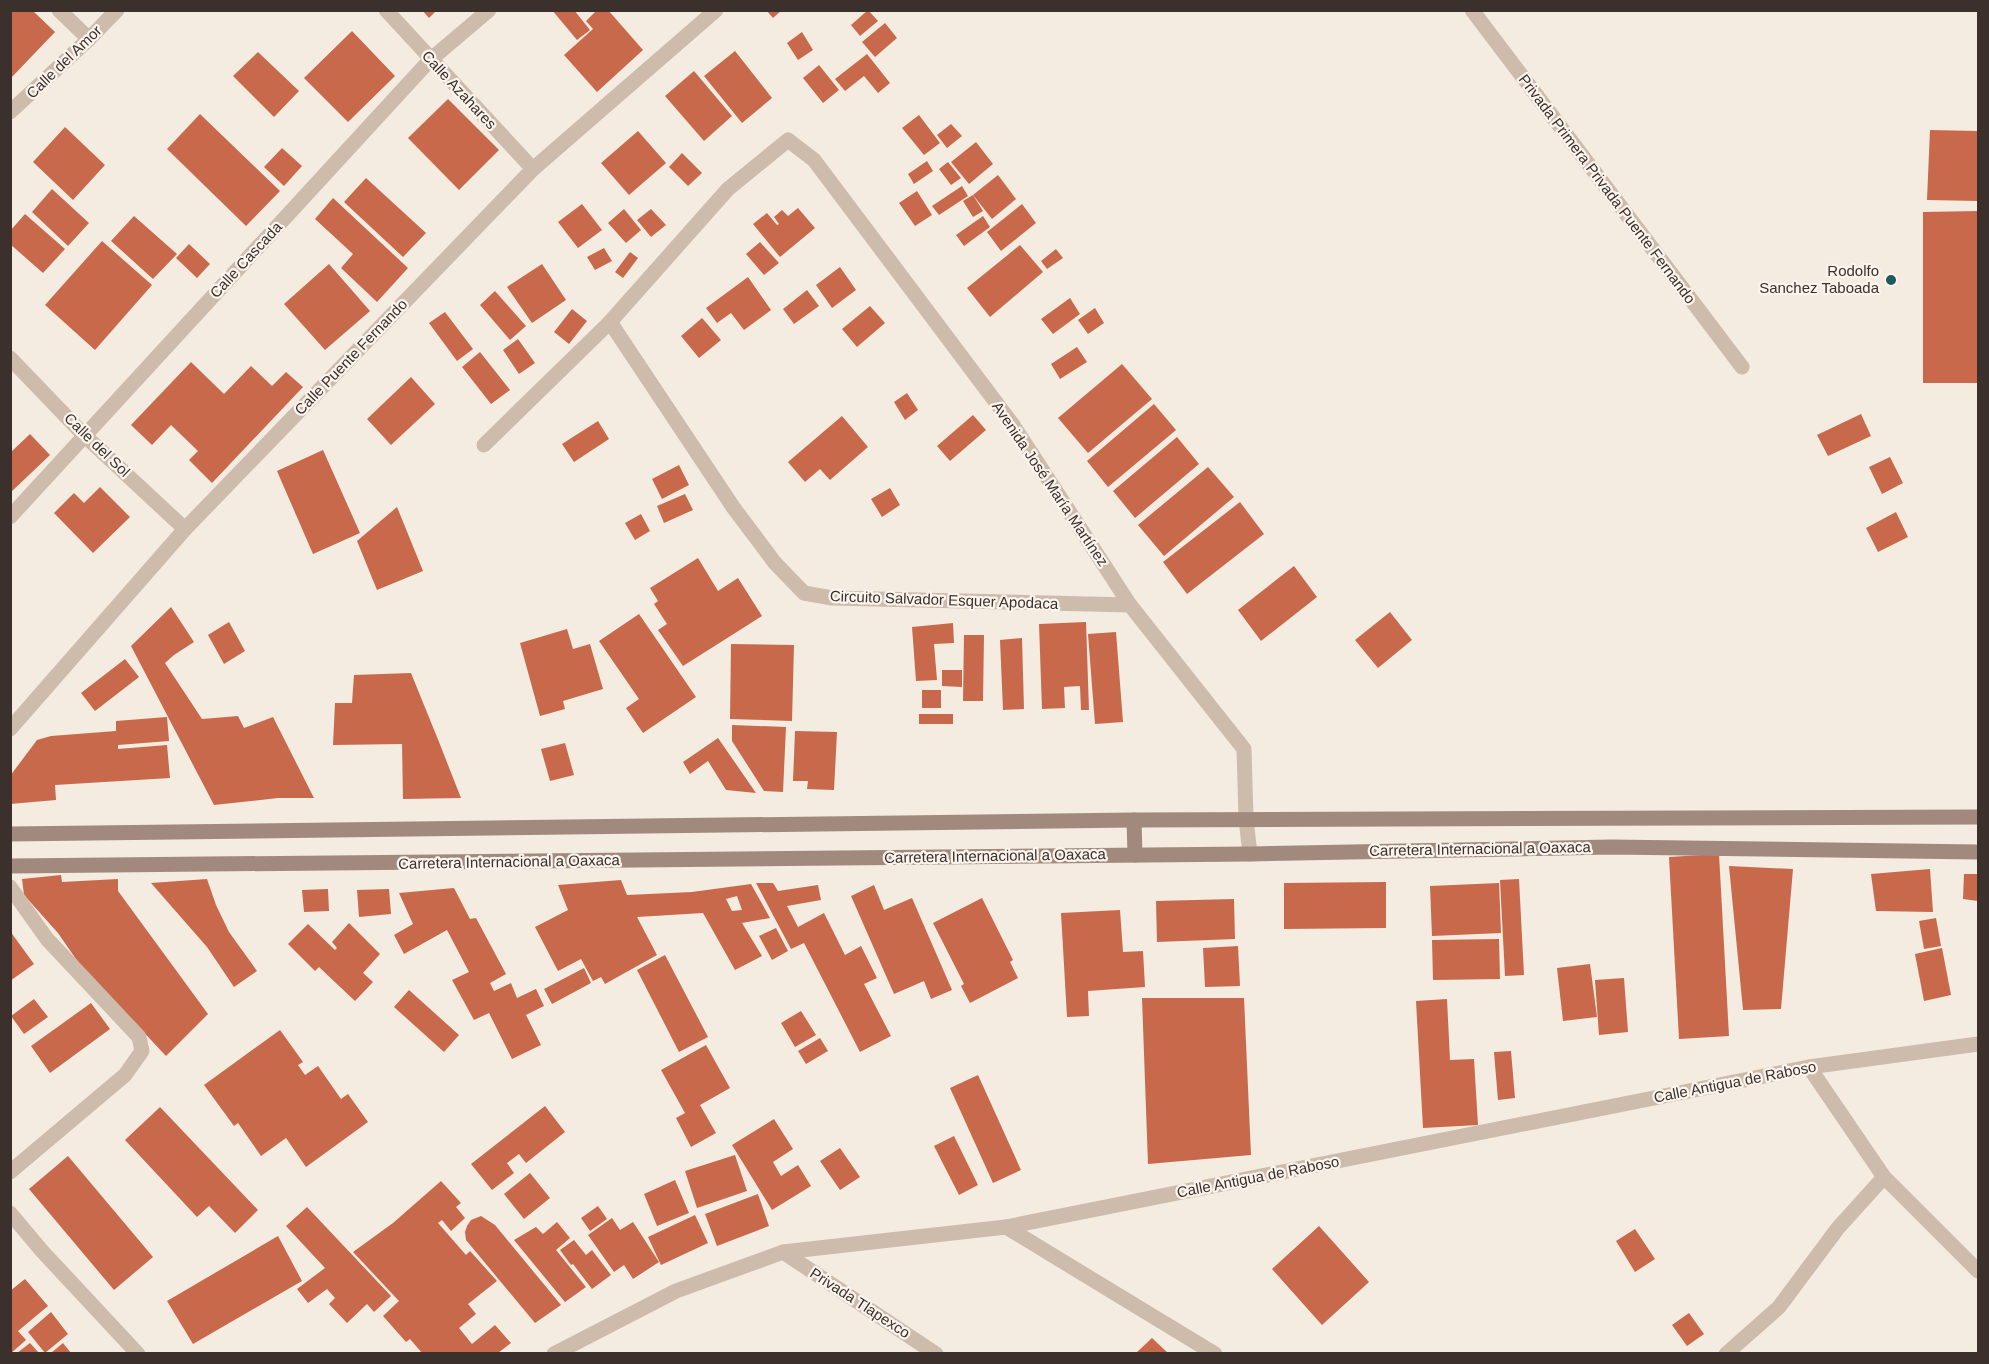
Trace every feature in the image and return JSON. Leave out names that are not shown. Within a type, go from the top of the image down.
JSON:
[{"type":"street","points":[[59,10],[89,39]]},
{"type":"street","name":"Calle del Amor","points":[[10,112],[117,10]]},
{"type":"street","name":"Calle Azahares","points":[[386,10],[533,169]]},
{"type":"street","name":"Calle Cascada","points":[[10,517],[430,60],[489,10]]},
{"type":"street","name":"Calle Puente Fernando","points":[[10,729],[185,529],[533,169],[716,10]]},
{"type":"street","name":"Privada Primera Privada Puente Fernando","points":[[1472,10],[1742,367]]},
{"type":"street","name":"Avenida José María Martínez","points":[[610,322],[728,189],[788,140],[814,160],[1013,425],[1130,605],[1244,749],[1246,819],[1250,854]]},
{"type":"street","points":[[484,445],[610,322]]},
{"type":"street","name":"Circuito Salvador Esquer Apodaca","points":[[610,322],[733,507],[775,563],[804,593],[832,598],[1130,605]]},
{"type":"street","name":"Calle del Sol","points":[[10,358],[84,435],[185,529]]},
{"type":"street","name":"Carretera Internacional a Oaxaca","points":[[10,834],[1246,819],[1978,817]]},
{"type":"street","points":[[1134,820],[1135,855]]},
{"type":"street","name":"Carretera Internacional a Oaxaca","points":[[10,867],[1250,854],[1611,847],[1978,852]]},
{"type":"street","points":[[10,887],[47,939],[139,1037],[142,1051],[125,1075],[10,1172]]},
{"type":"street","name":"Calle Antigua de Raboso","points":[[557,1353],[676,1290],[783,1252],[1006,1227],[1809,1067],[1978,1044]]},
{"type":"street","points":[[1809,1067],[1884,1176],[1978,1271]]},
{"type":"street","points":[[1726,1353],[1779,1307],[1838,1228],[1884,1176]]},
{"type":"street","points":[[10,1213],[42,1251],[138,1353]]},
{"type":"street","points":[[1006,1227],[1215,1353]]},
{"type":"street","name":"Privada Tlapexco","points":[[783,1252],[936,1353]]},
{"type":"building","points":[[10,10],[32,10],[55,32],[10,79]]},
{"type":"building","points":[[422,10],[437,10],[429,18]]},
{"type":"building","points":[[552,10],[574,10],[590,30],[577,40]]},
{"type":"building","points":[[597,10],[608,10],[643,50],[597,92],[564,55],[593,29],[586,21]]},
{"type":"building","points":[[766,10],[782,10],[773,18]]},
{"type":"building","points":[[868,10],[878,21],[860,36],[851,25]]},
{"type":"building","points":[[885,23],[897,38],[875,57],[862,42]]},
{"type":"building","points":[[352,31],[395,76],[348,122],[304,78]]},
{"type":"building","points":[[802,32],[813,50],[798,60],[787,43]]},
{"type":"building","points":[[735,51],[772,98],[742,123],[704,76]]},
{"type":"building","points":[[258,52],[299,91],[274,117],[233,76]]},
{"type":"building","points":[[867,54],[890,83],[878,93],[864,76],[845,91],[835,79]]},
{"type":"building","points":[[819,65],[839,90],[823,103],[803,78]]},
{"type":"building","points":[[694,71],[732,116],[704,141],[665,96]]},
{"type":"building","points":[[448,99],[499,150],[459,190],[408,138]]},
{"type":"building","points":[[200,114],[280,191],[246,226],[167,149]]},
{"type":"building","points":[[919,115],[940,143],[924,155],[902,128]]},
{"type":"building","points":[[951,124],[962,136],[947,148],[937,135]]},
{"type":"building","points":[[65,127],[105,165],[73,200],[33,162]]},
{"type":"building","points":[[1930,130],[1978,131],[1978,201],[1927,200]]},
{"type":"building","points":[[638,131],[666,163],[629,195],[601,163]]},
{"type":"building","points":[[976,142],[993,164],[969,184],[951,162]]},
{"type":"building","points":[[282,148],[302,166],[284,186],[264,167]]},
{"type":"building","points":[[682,153],[702,173],[688,186],[669,167]]},
{"type":"building","points":[[927,161],[933,171],[914,184],[908,174]]},
{"type":"building","points":[[948,162],[961,178],[951,185],[939,169]]},
{"type":"building","points":[[998,175],[1016,199],[992,219],[973,195]]},
{"type":"building","points":[[366,178],[426,233],[403,257],[344,202]]},
{"type":"building","points":[[962,186],[968,196],[939,215],[932,206]]},
{"type":"building","points":[[52,189],[89,223],[68,246],[32,212]]},
{"type":"building","points":[[917,191],[932,215],[915,226],[899,203]]},
{"type":"building","points":[[973,195],[983,211],[973,217],[963,201]]},
{"type":"building","points":[[333,198],[408,268],[377,302],[341,268],[353,254],[315,219]]},
{"type":"building","points":[[582,204],[602,230],[578,248],[558,222]]},
{"type":"building","points":[[1022,204],[1036,223],[1001,251],[987,232]]},
{"type":"building","points":[[798,208],[815,228],[780,257],[753,224],[767,213],[777,225],[779,224],[774,217],[782,210],[788,216]]},
{"type":"building","points":[[624,209],[641,230],[626,243],[608,223]]},
{"type":"building","points":[[651,209],[666,225],[651,237],[637,220]]},
{"type":"building","points":[[1978,211],[1978,383],[1923,383],[1923,212]]},
{"type":"building","points":[[25,214],[65,249],[43,273],[10,244],[10,231]]},
{"type":"building","points":[[134,216],[177,254],[153,279],[111,241]]},
{"type":"building","points":[[983,216],[990,227],[964,246],[956,235]]},
{"type":"building","points":[[102,241],[152,285],[95,350],[45,305]]},
{"type":"building","points":[[760,242],[779,263],[764,275],[746,254]]},
{"type":"building","points":[[189,244],[210,264],[197,278],[176,258]]},
{"type":"building","points":[[1020,245],[1043,272],[990,317],[967,288]]},
{"type":"building","points":[[604,248],[612,261],[595,270],[587,257]]},
{"type":"building","points":[[1056,249],[1063,258],[1047,269],[1041,261]]},
{"type":"building","points":[[630,252],[638,258],[623,278],[615,272]]},
{"type":"building","points":[[329,264],[370,311],[325,350],[284,304]]},
{"type":"building","points":[[542,264],[566,300],[532,323],[507,287]]},
{"type":"building","points":[[840,267],[856,290],[832,308],[816,285]]},
{"type":"building","points":[[748,277],[771,310],[744,330],[731,313],[717,323],[706,308]]},
{"type":"building","points":[[807,290],[819,306],[794,324],[783,309]]},
{"type":"building","points":[[495,291],[526,326],[510,340],[480,305]]},
{"type":"building","points":[[1070,298],[1080,314],[1053,334],[1041,319]]},
{"type":"building","points":[[870,306],[885,323],[857,347],[842,329]]},
{"type":"building","points":[[1095,308],[1104,323],[1088,334],[1078,320]]},
{"type":"building","points":[[572,309],[587,321],[569,344],[554,332]]},
{"type":"building","points":[[445,312],[473,349],[457,361],[429,323]]},
{"type":"building","points":[[702,318],[721,340],[699,358],[681,336]]},
{"type":"building","points":[[518,339],[535,363],[519,374],[503,350]]},
{"type":"building","points":[[1077,347],[1087,362],[1060,379],[1051,364]]},
{"type":"building","points":[[480,352],[510,390],[491,404],[462,367]]},
{"type":"building","points":[[191,362],[224,394],[251,366],[272,386],[286,372],[303,387],[212,483],[189,460],[198,451],[171,425],[152,445],[131,425]]},
{"type":"building","points":[[1122,364],[1152,399],[1088,453],[1058,418]]},
{"type":"building","points":[[411,377],[435,404],[391,445],[367,419]]},
{"type":"building","points":[[907,393],[918,410],[905,420],[894,402]]},
{"type":"building","points":[[1154,404],[1176,430],[1108,487],[1087,461]]},
{"type":"building","points":[[1861,414],[1871,436],[1828,456],[1817,435]]},
{"type":"building","points":[[973,415],[986,430],[950,461],[937,446]]},
{"type":"building","points":[[842,416],[868,447],[830,480],[820,469],[805,482],[788,462]]},
{"type":"building","points":[[598,421],[609,439],[574,462],[562,444]]},
{"type":"building","points":[[30,434],[50,455],[10,493],[10,453]]},
{"type":"building","points":[[1177,437],[1199,464],[1135,518],[1113,491]]},
{"type":"building","points":[[323,450],[360,533],[313,554],[277,471]]},
{"type":"building","points":[[1890,457],[1903,483],[1882,494],[1869,467]]},
{"type":"building","points":[[679,465],[689,485],[662,499],[652,479]]},
{"type":"building","points":[[1208,467],[1234,497],[1164,556],[1138,525]]},
{"type":"building","points":[[100,487],[130,517],[93,553],[54,513],[74,493],[84,503]]},
{"type":"building","points":[[890,488],[900,505],[882,517],[871,499]]},
{"type":"building","points":[[685,494],[693,510],[664,523],[657,506]]},
{"type":"building","points":[[1240,502],[1264,534],[1187,594],[1163,562]]},
{"type":"building","points":[[397,507],[423,571],[377,590],[357,541]]},
{"type":"building","points":[[1896,512],[1908,537],[1878,552],[1866,528]]},
{"type":"building","points":[[641,514],[650,531],[635,540],[625,523]]},
{"type":"building","points":[[698,558],[718,591],[738,578],[762,616],[683,666],[658,630],[667,624],[654,604],[658,601],[650,588]]},
{"type":"building","points":[[1294,566],[1317,597],[1261,641],[1238,610]]},
{"type":"building","points":[[171,607],[194,642],[165,663],[202,719],[238,716],[244,728],[273,717],[314,798],[278,798],[214,805],[131,646]]},
{"type":"building","points":[[1390,612],[1412,640],[1378,668],[1355,640]]},
{"type":"building","points":[[639,614],[696,697],[643,733],[626,708],[639,699],[599,641]]},
{"type":"building","points":[[229,622],[245,651],[224,664],[208,635]]},
{"type":"building","points":[[1086,622],[1089,710],[1081,710],[1080,686],[1064,687],[1065,708],[1042,709],[1039,624]]},
{"type":"building","points":[[953,623],[954,643],[934,644],[937,680],[916,681],[912,627]]},
{"type":"building","points":[[567,629],[573,649],[590,644],[603,689],[563,701],[565,709],[540,716],[520,643]]},
{"type":"building","points":[[1116,632],[1123,722],[1095,724],[1088,634]]},
{"type":"building","points":[[964,635],[984,635],[983,701],[963,701]]},
{"type":"building","points":[[1022,638],[1024,709],[1003,710],[1000,640]]},
{"type":"building","points":[[731,644],[794,645],[792,721],[730,719]]},
{"type":"building","points":[[125,659],[139,677],[95,711],[81,693]]},
{"type":"building","points":[[942,670],[962,670],[962,687],[942,686]]},
{"type":"building","points":[[411,673],[461,798],[403,799],[402,744],[333,745],[335,703],[352,703],[354,675]]},
{"type":"building","points":[[922,690],[941,690],[941,708],[922,708]]},
{"type":"building","points":[[919,714],[953,714],[953,724],[919,724]]},
{"type":"building","points":[[167,717],[169,741],[118,745],[118,749],[167,745],[170,778],[55,785],[56,800],[10,804],[10,776],[37,740],[51,736],[116,731],[116,721]]},
{"type":"building","points":[[732,725],[786,727],[783,792],[764,791],[732,741]]},
{"type":"building","points":[[795,731],[837,732],[834,790],[807,789],[808,781],[793,781]]},
{"type":"building","points":[[718,738],[756,793],[726,790],[708,761],[690,774],[683,762]]},
{"type":"building","points":[[565,743],[574,775],[550,781],[541,749]]},
{"type":"building","points":[[1719,854],[1729,1036],[1679,1039],[1669,857]]},
{"type":"building","points":[[1729,866],[1793,869],[1781,1009],[1743,1010]]},
{"type":"building","points":[[1930,869],[1933,912],[1876,911],[1871,874]]},
{"type":"building","points":[[1964,874],[1978,874],[1978,901],[1963,899]]},
{"type":"building","points":[[61,875],[62,882],[118,879],[118,891],[208,1014],[166,1056],[78,962],[58,933],[24,895],[22,879]]},
{"type":"building","points":[[207,879],[229,932],[257,971],[234,987],[207,947],[151,883]]},
{"type":"building","points":[[1519,879],[1524,975],[1505,976],[1500,880]]},
{"type":"building","points":[[621,880],[627,895],[692,892],[751,884],[770,918],[742,923],[762,956],[735,970],[703,913],[637,917],[657,955],[605,984],[601,977],[593,981],[581,959],[558,971],[535,927],[568,910],[558,885]],"holes":[[[737,896],[742,910],[732,911],[726,899]]]},
{"type":"building","points":[[1386,882],[1386,928],[1284,929],[1284,883]]},
{"type":"building","points":[[756,883],[773,883],[778,891],[818,885],[821,900],[787,906],[798,927],[824,913],[845,955],[861,946],[877,978],[864,984],[891,1036],[860,1052],[804,943],[791,949]]},
{"type":"building","points":[[1499,883],[1501,933],[1432,936],[1430,886]]},
{"type":"building","points":[[874,885],[884,910],[912,898],[952,990],[931,999],[924,981],[894,994],[851,896]]},
{"type":"building","points":[[454,888],[470,919],[476,918],[506,974],[490,983],[494,991],[511,983],[517,998],[536,989],[544,1006],[526,1015],[541,1045],[512,1059],[489,1013],[474,1020],[452,980],[469,972],[447,930],[404,954],[394,935],[413,924],[399,893]]},
{"type":"building","points":[[328,889],[329,911],[304,912],[302,890]]},
{"type":"building","points":[[389,889],[391,914],[359,917],[357,890]]},
{"type":"building","points":[[982,898],[1013,960],[1010,962],[1018,978],[970,1003],[961,986],[964,984],[933,923]]},
{"type":"building","points":[[1234,899],[1235,939],[1157,942],[1156,901]]},
{"type":"building","points":[[1120,910],[1123,952],[1143,951],[1145,987],[1088,991],[1089,1016],[1067,1017],[1061,913]]},
{"type":"building","points":[[1936,918],[1941,946],[1924,949],[1919,921]]},
{"type":"building","points":[[349,923],[380,954],[363,973],[373,982],[355,1001],[319,967],[315,971],[288,944],[308,924],[335,950],[337,948],[332,942]]},
{"type":"building","points":[[776,928],[788,951],[772,960],[759,936]]},
{"type":"building","points":[[10,931],[34,964],[10,981]]},
{"type":"building","points":[[1499,939],[1500,979],[1433,980],[1432,940]]},
{"type":"building","points":[[1238,946],[1240,986],[1205,987],[1203,948]]},
{"type":"building","points":[[1942,948],[1951,995],[1924,1001],[1915,954]]},
{"type":"building","points":[[665,955],[708,1037],[679,1052],[637,970]]},
{"type":"building","points":[[1590,964],[1597,1017],[1563,1021],[1557,968]]},
{"type":"building","points":[[584,968],[591,983],[552,1004],[544,989]]},
{"type":"building","points":[[1624,978],[1628,1032],[1599,1035],[1595,980]]},
{"type":"building","points":[[409,990],[459,1035],[444,1052],[394,1007]]},
{"type":"building","points":[[1142,998],[1244,998],[1251,1155],[1148,1164]]},
{"type":"building","points":[[34,999],[48,1017],[24,1034],[11,1016]]},
{"type":"building","points":[[1447,999],[1450,1060],[1474,1059],[1478,1125],[1423,1128],[1416,1001]]},
{"type":"building","points":[[91,1003],[110,1029],[50,1073],[31,1046]]},
{"type":"building","points":[[801,1011],[816,1035],[795,1047],[781,1023]]},
{"type":"building","points":[[280,1030],[303,1062],[298,1065],[305,1075],[318,1066],[341,1099],[348,1094],[368,1122],[306,1167],[286,1138],[261,1156],[238,1123],[234,1126],[204,1085]]},
{"type":"building","points":[[820,1038],[828,1051],[806,1064],[798,1051]]},
{"type":"building","points":[[706,1045],[730,1088],[700,1105],[716,1133],[691,1147],[676,1118],[685,1113],[661,1070]]},
{"type":"building","points":[[1511,1051],[1515,1098],[1498,1100],[1494,1052]]},
{"type":"building","points":[[978,1075],[1021,1170],[993,1183],[950,1088]]},
{"type":"building","points":[[545,1106],[565,1132],[526,1163],[519,1154],[507,1163],[514,1173],[492,1190],[471,1164]]},
{"type":"building","points":[[160,1107],[258,1210],[235,1233],[209,1206],[197,1217],[125,1140]]},
{"type":"building","points":[[774,1119],[793,1149],[773,1162],[781,1176],[798,1165],[811,1186],[772,1210],[732,1145]]},
{"type":"building","points":[[954,1136],[978,1185],[959,1195],[934,1146]]},
{"type":"building","points":[[840,1148],[860,1177],[840,1190],[820,1161]]},
{"type":"building","points":[[735,1155],[747,1191],[697,1208],[685,1171]]},
{"type":"building","points":[[68,1156],[153,1257],[114,1290],[29,1189]]},
{"type":"building","points":[[530,1173],[550,1198],[524,1219],[504,1194]]},
{"type":"building","points":[[675,1180],[689,1213],[657,1226],[644,1194]]},
{"type":"building","points":[[441,1181],[461,1203],[456,1207],[465,1218],[451,1231],[442,1220],[438,1223],[466,1255],[470,1251],[497,1281],[468,1304],[476,1314],[459,1328],[472,1344],[495,1325],[511,1343],[498,1353],[422,1353],[410,1339],[406,1342],[383,1316],[399,1301],[353,1252],[393,1223]]},
{"type":"building","points":[[758,1194],[769,1226],[717,1246],[705,1214]]},
{"type":"building","points":[[598,1206],[607,1219],[590,1231],[581,1218]]},
{"type":"building","points":[[307,1207],[391,1296],[374,1312],[367,1304],[347,1323],[329,1304],[335,1298],[327,1289],[308,1303],[297,1289],[325,1268],[286,1226]]},
{"type":"building","points":[[695,1215],[708,1243],[661,1265],[648,1237]]},
{"type":"building","points":[[481,1216],[495,1225],[561,1305],[535,1323],[466,1240],[467,1226],[471,1220]]},
{"type":"building","points":[[612,1218],[620,1230],[633,1222],[659,1262],[633,1279],[624,1265],[614,1272],[588,1235]]},
{"type":"building","points":[[557,1222],[570,1238],[556,1250],[586,1287],[565,1302],[514,1240],[536,1227],[543,1234]]},
{"type":"building","points":[[1319,1226],[1369,1282],[1322,1325],[1272,1269]]},
{"type":"building","points":[[1635,1229],[1655,1259],[1635,1272],[1616,1241]]},
{"type":"building","points":[[278,1236],[302,1281],[193,1344],[167,1301]]},
{"type":"building","points":[[574,1240],[586,1255],[592,1250],[611,1275],[592,1289],[560,1250]]},
{"type":"building","points":[[25,1279],[48,1306],[18,1331],[26,1340],[10,1354],[10,1291]]},
{"type":"building","points":[[51,1312],[68,1334],[45,1353],[28,1332]]},
{"type":"building","points":[[1689,1313],[1704,1334],[1687,1346],[1672,1325]]},
{"type":"building","points":[[1152,1338],[1168,1353],[1136,1353]]},
{"type":"building","points":[[30,1343],[39,1353],[17,1353]]},
{"type":"building","points":[[63,1343],[71,1353],[51,1353]]},
{"type":"place","name":"Rodolfo Sanchez Taboada","points":[[1891,280]]}]
